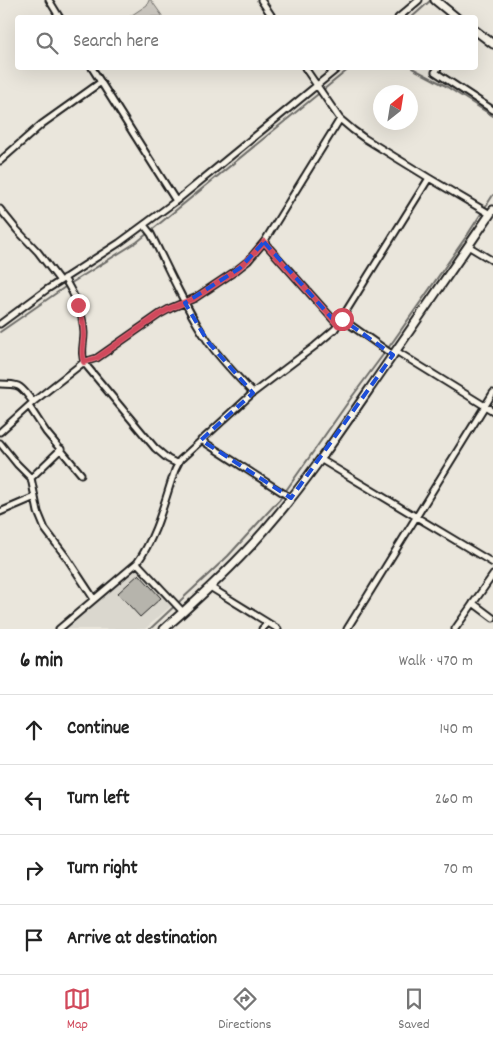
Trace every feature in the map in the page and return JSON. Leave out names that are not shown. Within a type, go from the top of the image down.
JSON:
[{"type":"street","points":[[49,0],[58,15]]},
{"type":"street","points":[[261,0],[271,15]]},
{"type":"street","points":[[402,15],[419,0]]},
{"type":"street","points":[[436,1],[453,15]]},
{"type":"street","points":[[478,33],[493,44]]},
{"type":"street","points":[[93,70],[176,201]]},
{"type":"street","points":[[164,629],[250,547],[320,459],[390,351],[492,212],[429,178],[364,138],[340,119],[306,70]]},
{"type":"street","points":[[0,324],[146,226],[336,70]]},
{"type":"street","points":[[437,70],[436,72],[493,110]]},
{"type":"street","points":[[0,161],[42,124],[101,82]]},
{"type":"street","points":[[0,432],[31,404],[84,362],[97,358],[160,314],[195,298],[240,268],[264,242],[340,119]]},
{"type":"street","points":[[58,629],[138,564],[152,538],[178,464],[185,454],[253,393],[331,334],[429,178]]},
{"type":"street","points":[[0,209],[70,289],[82,316],[84,338],[82,354],[84,362],[155,448],[168,459],[178,464]]},
{"type":"street","points":[[146,226],[185,303],[208,342],[235,375],[253,393]]},
{"type":"street","points":[[264,242],[338,325]]},
{"type":"street","points":[[468,246],[493,261]]},
{"type":"street","points":[[342,319],[390,351],[493,411]]},
{"type":"street","points":[[0,384],[18,385],[46,432],[81,474]]},
{"type":"street","points":[[347,629],[493,393]]},
{"type":"street","points":[[201,440],[289,496]]},
{"type":"street","points":[[0,444],[31,478],[40,518],[45,529],[94,599]]},
{"type":"street","points":[[31,478],[60,449]]},
{"type":"street","points":[[320,459],[493,563]]},
{"type":"street","points":[[0,512],[35,497]]},
{"type":"street","points":[[138,564],[183,612]]},
{"type":"street","points":[[455,629],[493,575]]},
{"type":"street","points":[[210,587],[278,629]]},
{"type":"street","points":[[473,603],[493,618]]},
{"type":"street","points":[[262,629],[268,623]]},
{"type":"highlighted area","points":[[264,242],[338,325],[342,319],[393,355],[291,498],[201,440],[253,393],[208,342],[185,303],[240,268]]},
{"type":"shaded area","points":[[149,0],[151,0],[162,15],[132,15],[147,5]]},
{"type":"shaded area","points":[[138,568],[173,604],[145,629],[64,629]]},
{"type":"building","points":[[139,574],[161,598],[140,617],[118,593]]},
{"type":"waterway","points":[[414,15],[431,0]]},
{"type":"waterway","points":[[0,332],[68,285],[137,242],[348,70]]},
{"type":"waterway","points":[[416,70],[444,85],[493,116]]},
{"type":"waterway","points":[[150,629],[228,556],[280,499],[394,340],[493,195]]},
{"type":"route","points":[[78,305],[82,316],[84,338],[82,354],[84,362],[95,360],[164,311],[191,301],[240,268],[264,242],[338,325],[342,319]]}]
